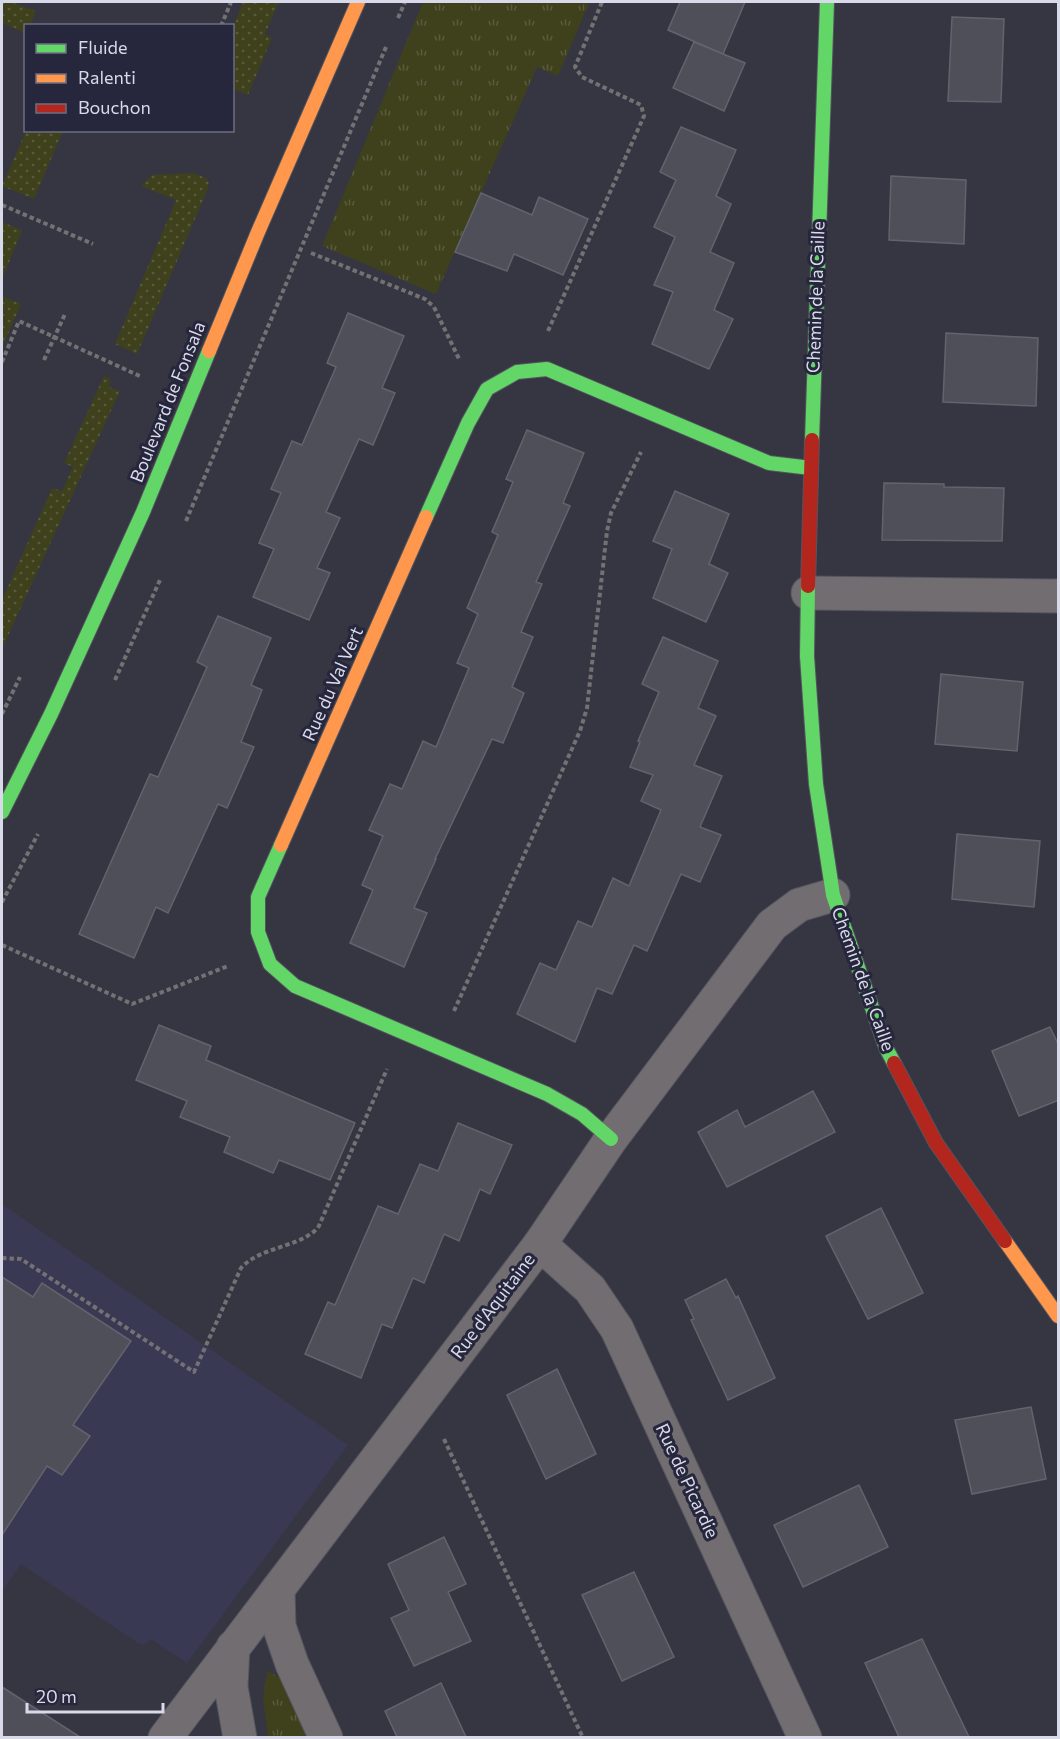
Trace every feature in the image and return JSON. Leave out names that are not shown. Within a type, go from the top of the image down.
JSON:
[{"type":"street","name":"Boulevard de Fonsala","points":[[2,812],[51,714],[143,512],[258,232],[358,2]]},
{"type":"street","name":"Chemin de la Caille","points":[[827,2],[810,468],[807,656],[816,784],[833,895],[886,1048],[936,1143],[1059,1316]]},
{"type":"street","points":[[487,389],[517,372],[547,369],[770,463],[810,468]]},
{"type":"street","name":"Rue du Val Vert","points":[[487,389],[468,423],[258,897],[258,932],[270,964],[295,986],[547,1094],[582,1114],[611,1139]]},
{"type":"street","points":[[808,593],[1059,596]]},
{"type":"street","name":"Rue d'Aquitaine","points":[[165,1737],[540,1244],[611,1139],[772,925],[799,905],[833,895]]},
{"type":"street","name":"Rue de Picardie","points":[[540,1244],[590,1289],[617,1329],[805,1737]]},
{"type":"street","points":[[278,1589],[279,1626],[292,1664],[326,1737]]},
{"type":"street","points":[[233,1647],[231,1687],[240,1737]]},
{"type":"path","points":[[222,24],[231,2]]},
{"type":"path","points":[[547,369],[543,344],[644,116],[641,105],[582,77],[575,67],[602,2]]},
{"type":"path","points":[[2,205],[93,244]]},
{"type":"path","points":[[311,253],[425,299],[434,307],[466,373],[487,389]]},
{"type":"path","points":[[44,360],[65,314]]},
{"type":"path","points":[[2,362],[19,321],[142,377]]},
{"type":"path","points":[[438,1047],[580,731],[587,708],[611,513],[658,416]]},
{"type":"path","points":[[2,945],[132,1004],[265,952]]},
{"type":"path","points":[[2,1258],[21,1259],[194,1372],[241,1268],[250,1258],[309,1237],[318,1228],[403,1031]]},
{"type":"path","points":[[416,1408],[440,1428],[583,1737]]},
{"type":"shaded area","points":[[2,1204],[348,1445],[187,1663],[151,1639],[143,1645],[138,1643],[21,1564],[2,1591]]},
{"type":"green space","points":[[2,2],[11,2],[36,11],[30,24],[24,24],[24,33],[2,23]]},
{"type":"green space","points":[[243,2],[279,2],[265,34],[272,38],[248,95],[234,89],[234,25]]},
{"type":"green space","points":[[423,2],[589,3],[558,76],[537,67],[436,294],[322,246]]},
{"type":"green space","points":[[26,132],[63,132],[34,199],[2,186]]},
{"type":"green space","points":[[193,173],[206,178],[209,183],[207,191],[137,354],[115,344],[176,200],[141,186],[152,175]]},
{"type":"green space","points":[[2,222],[22,230],[2,280]]},
{"type":"green space","points":[[2,296],[21,304],[2,348],[3,312]]},
{"type":"green space","points":[[104,376],[111,379],[109,387],[120,391],[2,649],[2,600],[52,488],[62,491],[73,467],[64,463]]},
{"type":"green space","points":[[267,1671],[279,1677],[289,1691],[309,1737],[268,1737],[263,1698]]},
{"type":"building","points":[[680,2],[745,2],[723,54],[668,30]]},
{"type":"building","points":[[952,17],[1004,19],[1001,102],[948,101]]},
{"type":"building","points":[[694,42],[745,63],[724,111],[673,88]]},
{"type":"building","points":[[681,127],[736,150],[716,196],[731,204],[710,252],[734,263],[714,310],[733,319],[709,369],[652,344],[673,292],[654,285],[675,237],[654,227],[676,180],[660,172]]},
{"type":"building","points":[[891,176],[966,180],[964,244],[889,240]]},
{"type":"building","points":[[481,193],[532,215],[539,197],[588,219],[563,275],[514,254],[507,271],[455,252]]},
{"type":"building","points":[[348,313],[404,336],[382,388],[395,393],[373,445],[359,439],[326,512],[340,518],[317,568],[330,573],[309,620],[253,597],[274,549],[259,543],[281,493],[271,489],[292,441],[302,445],[336,367],[327,363]]},
{"type":"building","points":[[946,333],[1038,338],[1036,406],[943,402]]},
{"type":"building","points":[[527,430],[584,453],[563,503],[570,506],[536,582],[542,584],[521,632],[533,637],[512,687],[524,693],[503,743],[492,739],[435,859],[414,908],[427,913],[404,967],[350,943],[373,890],[362,885],[383,836],[369,830],[390,784],[402,789],[423,741],[436,747],[469,668],[457,663],[478,614],[467,608],[498,535],[492,532],[513,482],[506,479]]},
{"type":"building","points":[[884,483],[1004,488],[1002,541],[882,540]]},
{"type":"building","points":[[675,491],[729,514],[709,564],[728,573],[706,622],[653,598],[672,549],[653,541]]},
{"type":"building","points":[[218,616],[271,638],[251,685],[262,690],[241,742],[254,747],[227,808],[218,804],[168,913],[156,907],[134,958],[79,934],[150,774],[158,777],[207,667],[197,662]]},
{"type":"building","points":[[663,637],[718,661],[698,708],[716,716],[694,765],[722,776],[700,827],[721,835],[700,882],[681,874],[647,951],[634,945],[612,994],[597,988],[575,1042],[517,1014],[540,963],[556,970],[578,921],[592,927],[613,878],[629,886],[661,810],[641,801],[653,775],[630,767],[640,742],[638,741],[659,692],[642,684]]},
{"type":"building","points":[[941,674],[1023,682],[1017,751],[935,744]]},
{"type":"building","points":[[957,834],[1040,841],[1034,907],[952,899]]},
{"type":"building","points":[[159,1025],[211,1046],[206,1060],[355,1123],[330,1180],[279,1160],[273,1173],[224,1152],[230,1137],[180,1117],[187,1101],[136,1080]]},
{"type":"building","points":[[1050,1027],[1059,1046],[1059,1100],[1019,1116],[992,1051]]},
{"type":"building","points":[[813,1091],[835,1132],[727,1187],[698,1132],[737,1110],[745,1127]]},
{"type":"building","points":[[458,1123],[512,1145],[490,1194],[480,1189],[459,1241],[444,1234],[424,1283],[413,1278],[392,1328],[382,1324],[361,1378],[305,1354],[328,1302],[335,1305],[378,1206],[398,1214],[420,1164],[438,1171]]},
{"type":"building","points":[[881,1208],[923,1293],[868,1319],[826,1236]]},
{"type":"building","points":[[2,1277],[33,1297],[42,1283],[131,1341],[73,1425],[90,1436],[62,1475],[47,1466],[2,1535]]},
{"type":"building","points":[[726,1279],[736,1298],[738,1296],[775,1378],[728,1400],[691,1320],[694,1319],[685,1300]]},
{"type":"building","points":[[557,1369],[596,1454],[546,1479],[507,1395]]},
{"type":"building","points":[[1031,1407],[1046,1479],[972,1494],[955,1420]]},
{"type":"building","points":[[859,1485],[888,1547],[803,1587],[774,1525]]},
{"type":"building","points":[[444,1537],[466,1584],[448,1592],[471,1641],[414,1666],[391,1618],[409,1610],[388,1564]]},
{"type":"building","points":[[634,1572],[674,1657],[622,1681],[582,1595]]},
{"type":"building","points":[[922,1639],[969,1737],[899,1737],[865,1663]]},
{"type":"building","points":[[441,1683],[466,1737],[397,1737],[385,1711]]},
{"type":"building","points":[[2,1687],[80,1737],[2,1737]]},
{"type":"traffic: fast","points":[[812,440],[827,2]]},
{"type":"traffic: fast","points":[[2,812],[51,714],[143,512],[209,351]]},
{"type":"traffic: fast","points":[[426,517],[468,423],[487,389],[517,372],[547,369],[769,463],[811,468]]},
{"type":"traffic: fast","points":[[808,586],[807,656],[816,784],[833,895],[886,1048],[894,1063]]},
{"type":"traffic: fast","points":[[281,845],[258,897],[258,932],[270,964],[295,986],[547,1094],[582,1114],[611,1139]]},
{"type":"traffic: slow","points":[[209,351],[358,2]]},
{"type":"traffic: slow","points":[[281,845],[426,517]]},
{"type":"traffic: slow","points":[[1005,1241],[1058,1316]]},
{"type":"traffic: jam","points":[[808,586],[812,440]]},
{"type":"traffic: jam","points":[[894,1063],[936,1143],[1005,1241]]}]
